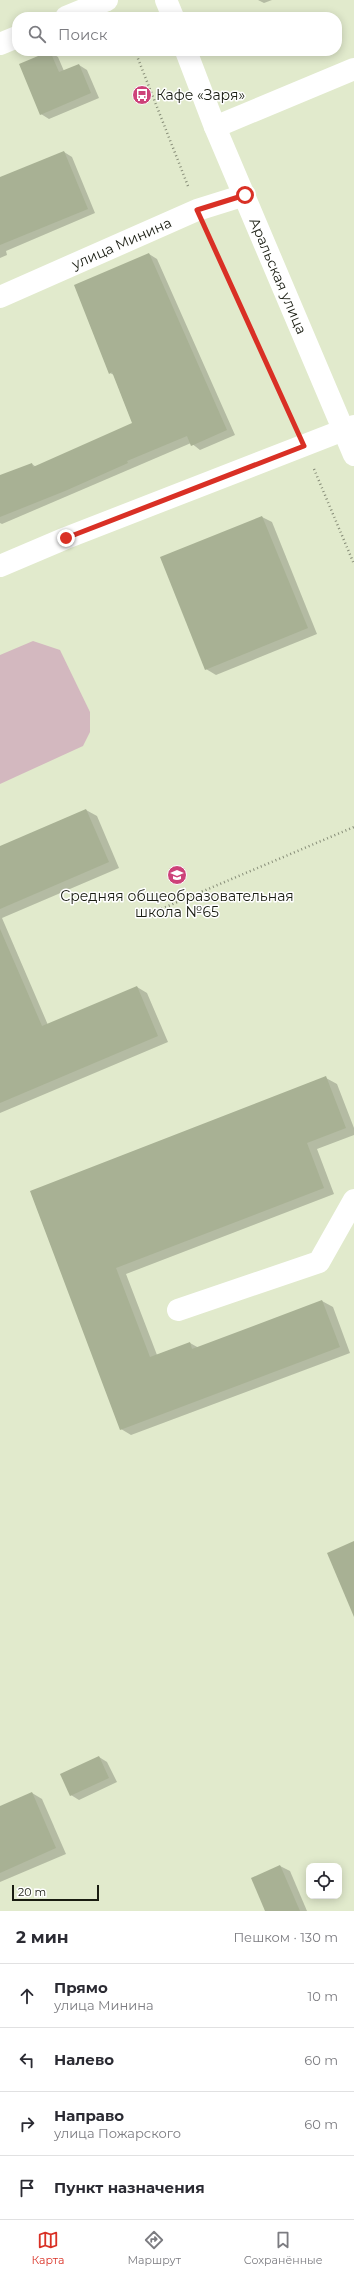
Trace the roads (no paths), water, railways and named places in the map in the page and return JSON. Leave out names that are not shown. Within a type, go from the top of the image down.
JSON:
[{"type":"street","points":[[78,12],[107,0]]},
{"type":"street","points":[[166,0],[171,12]]},
{"type":"street","points":[[0,44],[12,39]]},
{"type":"street","name":"Аральская улица","points":[[188,56],[215,127],[349,428],[354,455]]},
{"type":"street","points":[[215,127],[354,69]]},
{"type":"street","name":"улица Минина","points":[[0,297],[197,210],[245,195]]},
{"type":"street","points":[[0,566],[66,538],[349,428]]},
{"type":"street","points":[[178,1310],[318,1262],[354,1200]]},
{"type":"place","name":"Кафе «Заря»","points":[[142,95]]},
{"type":"place","name":"Средняя общеобразовательная школа №65","points":[[177,875]]}]
